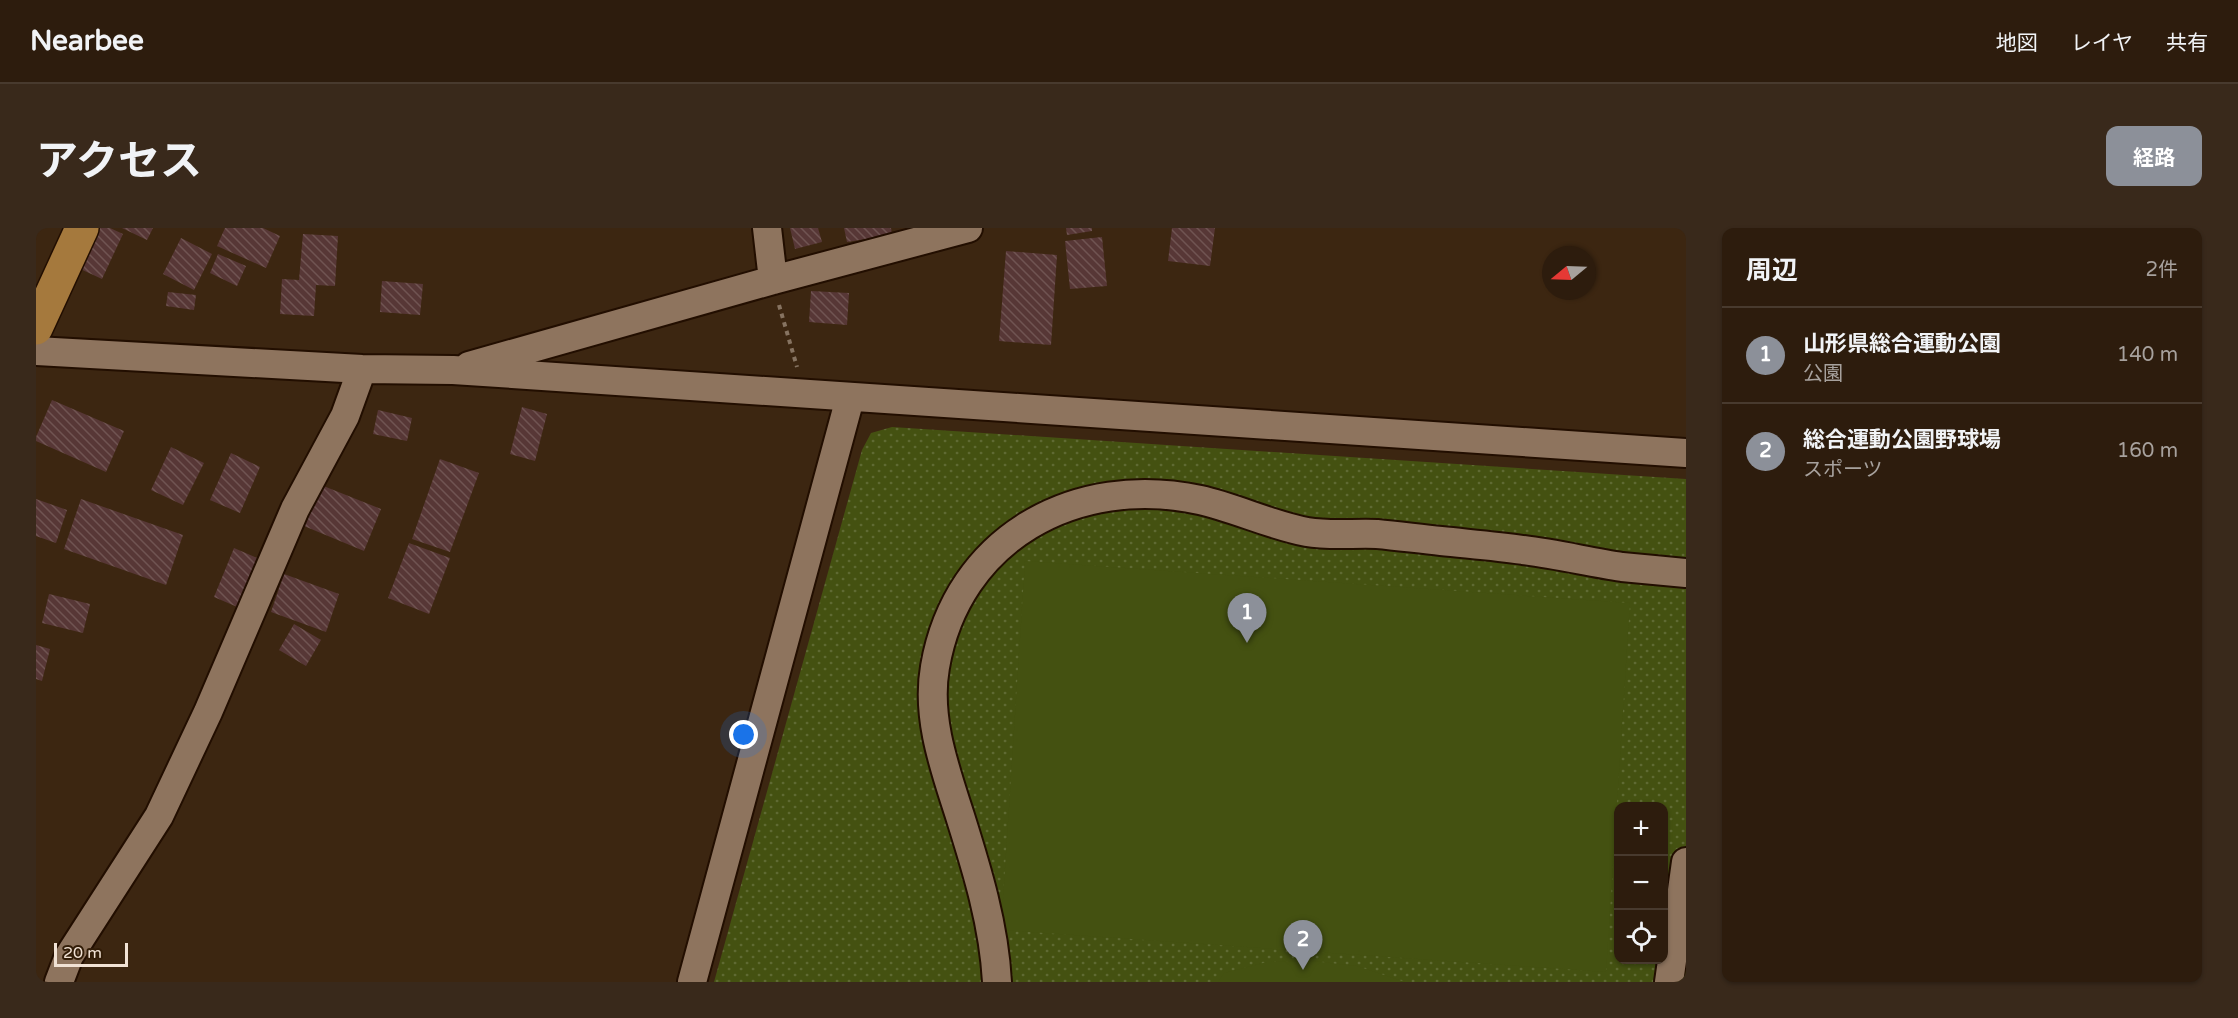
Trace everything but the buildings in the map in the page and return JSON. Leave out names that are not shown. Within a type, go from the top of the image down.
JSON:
[{"type":"main road","points":[[36,328],[82,228]]},
{"type":"street","points":[[766,228],[773,280]]},
{"type":"street","points":[[453,370],[968,228]]},
{"type":"street","points":[[36,351],[362,369],[453,370],[526,377],[1686,453]]},
{"type":"street","points":[[59,982],[69,956],[159,816],[213,702],[295,509],[345,416],[362,369]]},
{"type":"street","points":[[692,982],[850,398]]},
{"type":"street","points":[[997,982],[989,920],[979,877],[942,757],[933,713],[935,668],[946,625],[966,585],[994,551],[1030,523],[1070,504],[1113,496],[1156,495],[1198,500],[1309,533],[1377,534],[1511,548],[1621,567],[1686,573]]},
{"type":"street","points":[[1669,982],[1686,862]]},
{"type":"street","points":[[1676,934],[1686,980]]},
{"type":"path","points":[[773,280],[804,394]]},
{"type":"green space","points":[[892,427],[1686,479],[1686,982],[714,982],[862,450],[871,433]]},
{"type":"green space","points":[[1025,561],[1630,603],[1617,802],[1614,802],[1614,849],[1606,972],[1001,930]]},
{"type":"green space","points":[[1312,961],[1357,966],[1405,982],[1218,982],[1224,973],[1267,962]]},
{"type":"place","name":"山形県総合運動公園","points":[[1247,643]]},
{"type":"place","name":"総合運動公園野球場","points":[[1303,970]]}]
